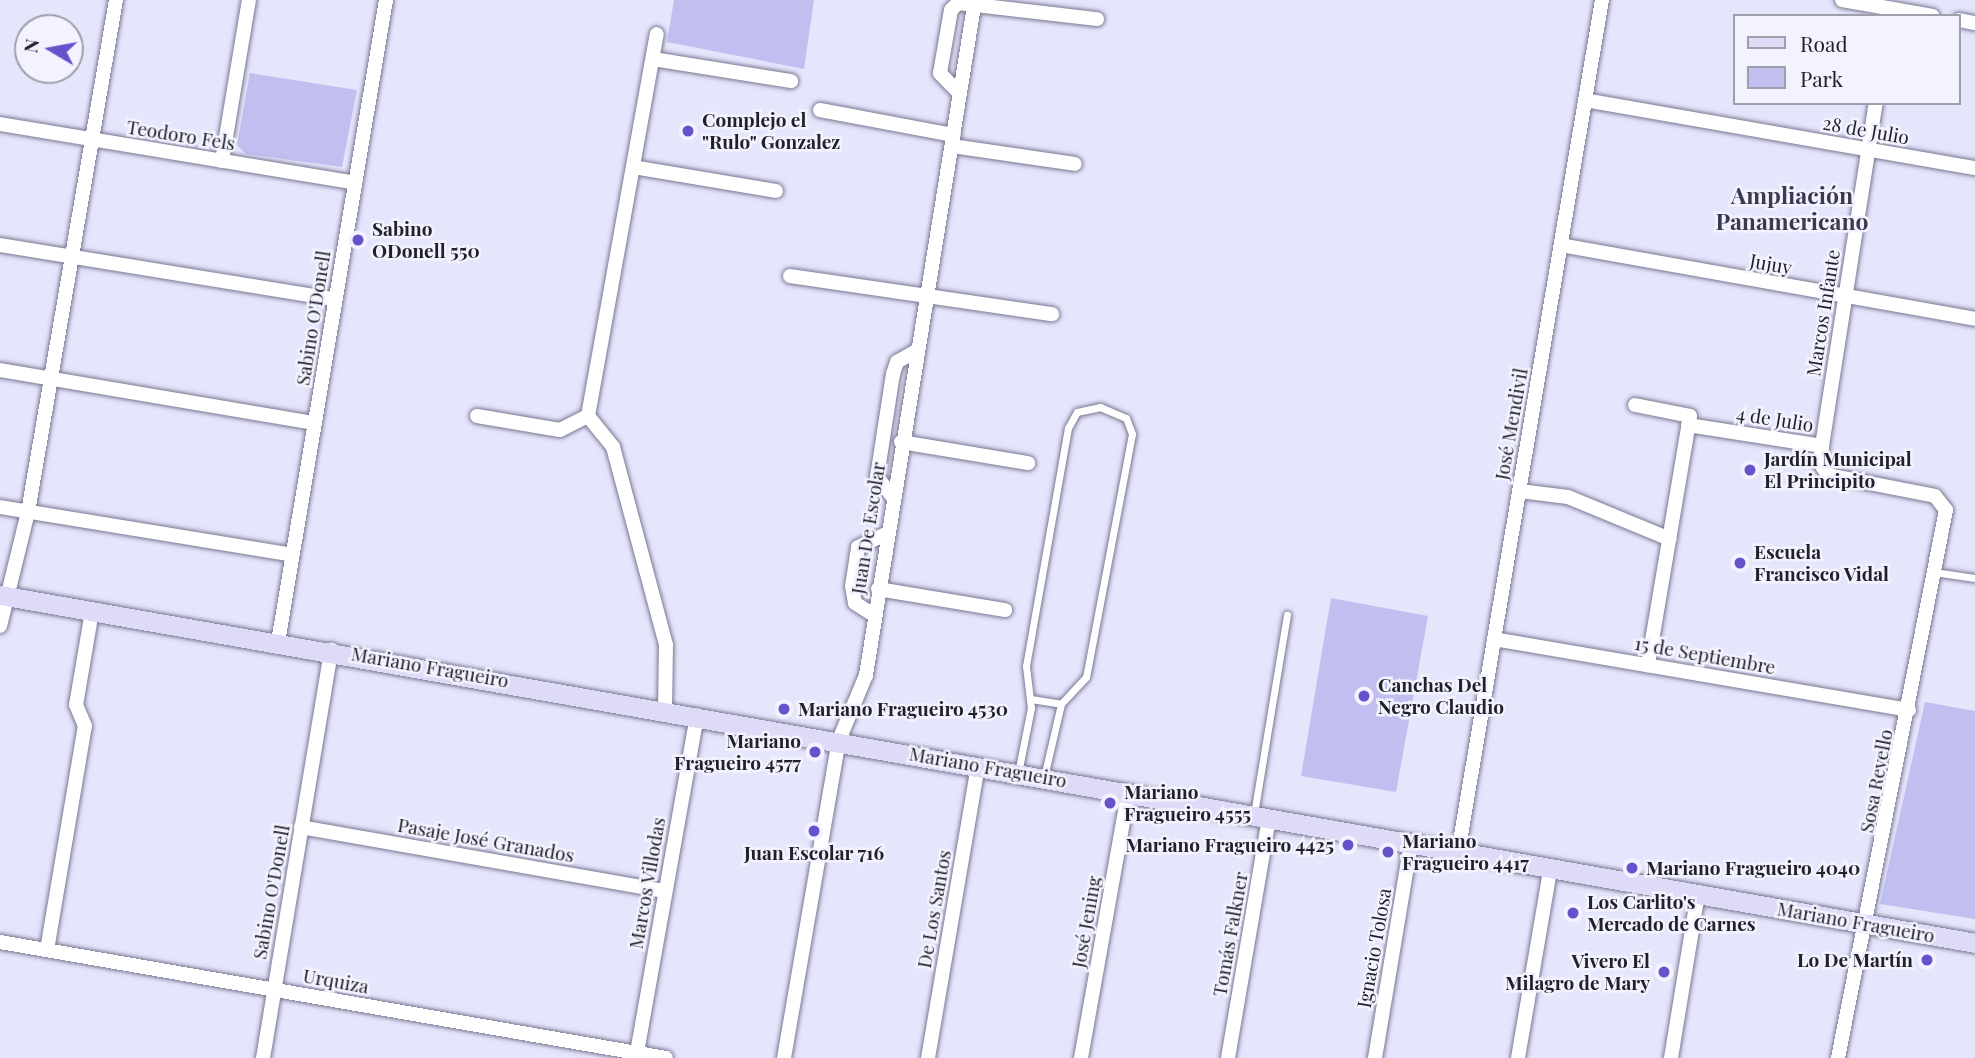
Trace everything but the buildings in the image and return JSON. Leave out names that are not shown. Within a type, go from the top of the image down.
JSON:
[{"type":"main road","name":"Mariano Fragueiro","points":[[5,596],[666,709],[1550,870],[1975,943]]},
{"type":"street","points":[[0,626],[5,596],[28,512],[116,0]]},
{"type":"street","points":[[222,161],[249,0]]},
{"type":"street","name":"Sabino O'Donell","points":[[278,642],[386,0]]},
{"type":"street","name":"José Mendivil","points":[[1458,853],[1602,0]]},
{"type":"street","points":[[1842,0],[1923,14]]},
{"type":"street","points":[[960,94],[940,73],[951,10],[975,1],[1097,19]]},
{"type":"street","name":"Juan De Escolar","points":[[784,1058],[839,740],[866,675],[892,496],[975,1]]},
{"type":"street","points":[[587,416],[657,34]]},
{"type":"street","points":[[653,59],[791,81]]},
{"type":"street","name":"28 de Julio","points":[[1585,100],[1975,168]]},
{"type":"street","name":"Marcos Infante","points":[[1822,446],[1876,105]]},
{"type":"street","points":[[820,110],[1075,164]]},
{"type":"street","name":"Teodoro Fels","points":[[0,124],[355,183]]},
{"type":"street","points":[[633,167],[776,191]]},
{"type":"street","points":[[0,245],[335,299]]},
{"type":"street","name":"Jujuy","points":[[1561,245],[1975,318]]},
{"type":"street","points":[[790,275],[925,298],[1052,314]]},
{"type":"street","points":[[892,496],[877,477],[891,387],[897,362],[916,351]]},
{"type":"street","points":[[0,370],[314,423]]},
{"type":"street","points":[[1635,405],[1690,416],[1648,665]]},
{"type":"street","points":[[477,416],[560,430],[587,416]]},
{"type":"street","points":[[587,416],[613,447],[666,645],[666,709]]},
{"type":"street","name":"4 de Julio","points":[[1688,425],[1822,446],[1820,463],[1828,475],[1935,496],[1946,510]]},
{"type":"street","points":[[901,442],[1028,463]]},
{"type":"street","points":[[1520,491],[1568,497],[1670,539]]},
{"type":"street","points":[[0,507],[292,555]]},
{"type":"street","name":"Sosa Revello","points":[[1838,1058],[1909,710],[1946,510]]},
{"type":"street","points":[[875,616],[855,603],[852,586],[858,547],[886,534]]},
{"type":"street","points":[[877,589],[1005,610]]},
{"type":"street","points":[[47,950],[85,726],[76,705],[92,611]]},
{"type":"street","name":"15 de Septiembre","points":[[1494,639],[1909,710]]},
{"type":"street","name":"Sabino O'Donell","points":[[262,1058],[331,650]]},
{"type":"street","name":"Marcos Villodas","points":[[636,1055],[697,715]]},
{"type":"street","name":"De Los Santos","points":[[928,1058],[978,766]]},
{"type":"street","name":"José Jening","points":[[1081,1058],[1128,793]]},
{"type":"street","name":"Tomás Falkner","points":[[1228,1058],[1262,816]]},
{"type":"street","name":"Pasaje José Granados","points":[[301,827],[665,891]]},
{"type":"street","name":"Ignacio Tolosa","points":[[1375,1058],[1411,844]]},
{"type":"street","points":[[1518,1058],[1550,870]]},
{"type":"street","points":[[1671,1058],[1698,894]]},
{"type":"street","name":"Urquiza","points":[[0,942],[636,1055],[666,1058]]},
{"type":"lane","points":[[1018,773],[1031,698],[1026,666],[1068,428],[1077,412],[1100,407],[1126,418],[1132,434],[1086,677],[1061,704],[1044,778]]},
{"type":"lane","points":[[1934,572],[1975,578]]},
{"type":"lane","points":[[1262,816],[1287,615]]},
{"type":"lane","points":[[1031,698],[1061,704]]},
{"type":"green space","points":[[674,0],[814,0],[804,69],[667,42]]},
{"type":"green space","points":[[250,73],[357,90],[342,167],[246,154],[237,145]]},
{"type":"green space","name":"Canchas Del Negro Claudio","points":[[1331,598],[1428,616],[1396,792],[1301,776]]},
{"type":"green space","points":[[1925,702],[1975,711],[1975,919],[1880,904]]},
{"type":"place","name":"Complejo el \"Rulo\" Gonzalez","points":[[688,131]]},
{"type":"place","name":"Sabino ODonell 550","points":[[358,240]]},
{"type":"place","name":"Jardín Municipal El Principito","points":[[1750,470]]},
{"type":"place","name":"Escuela Francisco Vidal","points":[[1740,563]]},
{"type":"place","name":"Canchas Del Negro Claudio","points":[[1364,696]]},
{"type":"place","name":"Mariano Fragueiro 4530","points":[[784,709]]},
{"type":"place","name":"Mariano Fragueiro 4577","points":[[815,752]]},
{"type":"place","name":"Mariano Fragueiro 4555","points":[[1110,803]]},
{"type":"place","name":"Juan Escolar 716","points":[[814,831]]},
{"type":"place","name":"Mariano Fragueiro 4425","points":[[1348,845]]},
{"type":"place","name":"Mariano Fragueiro 4417","points":[[1388,852]]},
{"type":"place","name":"Mariano Fragueiro 4040","points":[[1632,868]]},
{"type":"place","name":"Los Carlito's Mercado de Carnes","points":[[1573,913]]},
{"type":"place","name":"Lo De Martín","points":[[1927,960]]},
{"type":"place","name":"Vivero El Milagro de Mary","points":[[1664,972]]},
{"type":"district","name":"Ampliación Panamericano","points":[[1792,208]]}]
